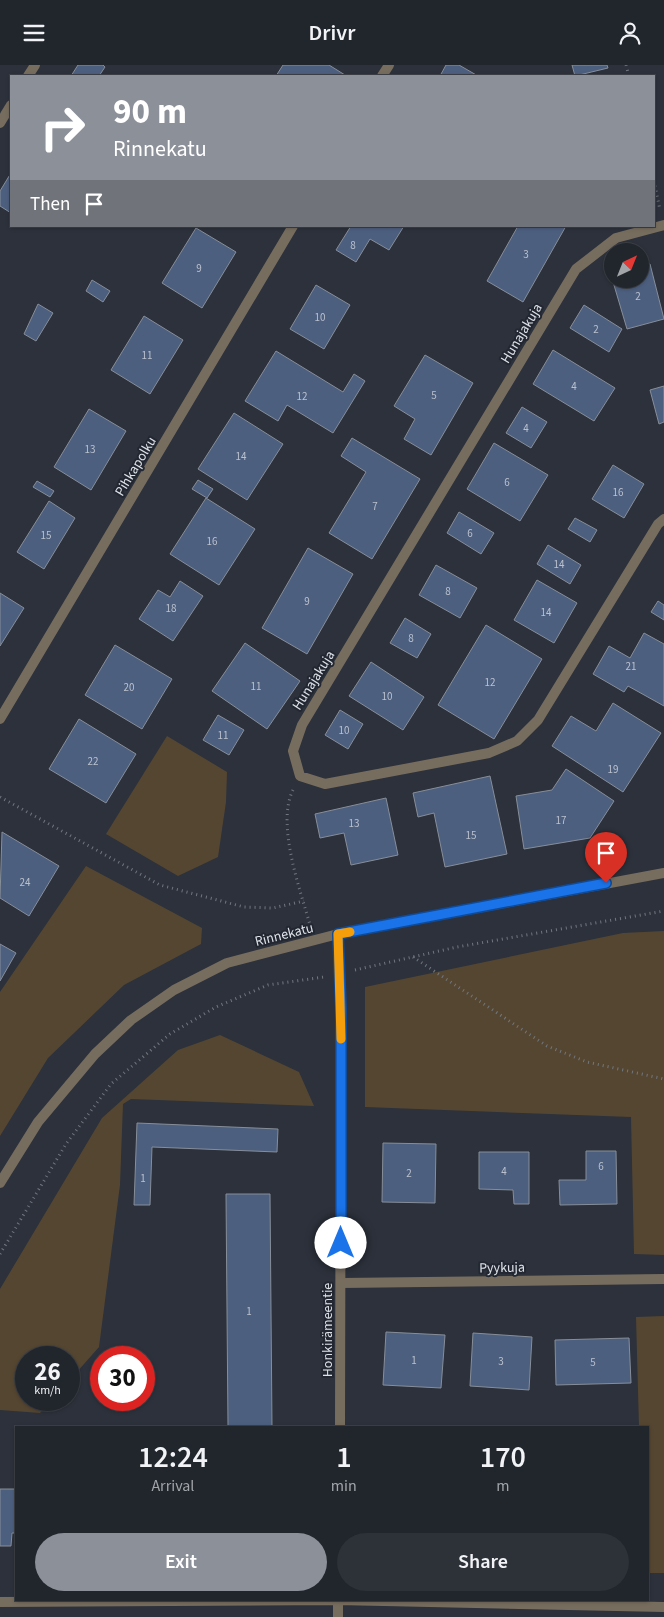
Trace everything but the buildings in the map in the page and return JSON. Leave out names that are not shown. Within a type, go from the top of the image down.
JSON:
[{"type":"street","points":[[0,123],[10,107]]},
{"type":"street","name":"Pihkapolku","points":[[0,719],[292,227]]},
{"type":"street","name":"Hunajakuja","points":[[300,776],[293,751],[302,725],[576,269],[616,238],[645,227]]},
{"type":"street","points":[[300,776],[325,784],[489,753],[517,741],[538,720],[622,581],[658,525],[664,519]]},
{"type":"street","name":"Rinnekatu","points":[[0,1183],[38,1122],[95,1054],[131,1020],[174,990],[227,963],[338,934],[664,873]]},
{"type":"street","name":"Honkirämeentie","points":[[338,934],[340,974],[340,1426]]},
{"type":"street","name":"Pyykuja","points":[[341,1283],[664,1279]]},
{"type":"street","points":[[0,1602],[169,1601]]},
{"type":"street","points":[[338,1601],[338,1617]]},
{"type":"street","points":[[385,1601],[664,1607]]},
{"type":"path","points":[[655,185],[663,220]]},
{"type":"path","points":[[300,776],[287,802],[289,840],[314,940]]},
{"type":"path","points":[[0,797],[160,885],[244,907],[273,908],[304,901]]},
{"type":"path","points":[[0,1254],[66,1144],[111,1084],[170,1034],[216,1007],[268,985],[340,974],[457,947],[664,911]]},
{"type":"path","points":[[413,957],[547,1046],[587,1062],[664,1079]]},
{"type":"path","points":[[322,968],[325,977]]},
{"type":"shaded area","points":[[167,736],[227,772],[226,802],[218,857],[178,876],[106,834]]},
{"type":"shaded area","points":[[86,866],[202,928],[201,944],[124,985],[48,1058],[0,1136],[0,992]]},
{"type":"shaded area","points":[[664,931],[664,1255],[634,1254],[631,1117],[365,1107],[365,987],[623,933]]},
{"type":"shaded area","points":[[220,1035],[299,1072],[314,1106],[131,1099],[123,1104],[120,1185],[99,1346],[90,1346],[90,1357],[80,1369],[80,1346],[15,1346],[15,1411],[42,1411],[40,1413],[0,1410],[0,1289],[102,1118],[178,1050]]},
{"type":"shaded area","points":[[664,1316],[664,1573],[649,1573],[649,1426],[639,1426],[636,1317]]},
{"type":"slow traffic","points":[[341,1039],[338,934],[350,932]]},
{"type":"route","points":[[341,1243],[341,1008],[338,934],[606,883]]}]
